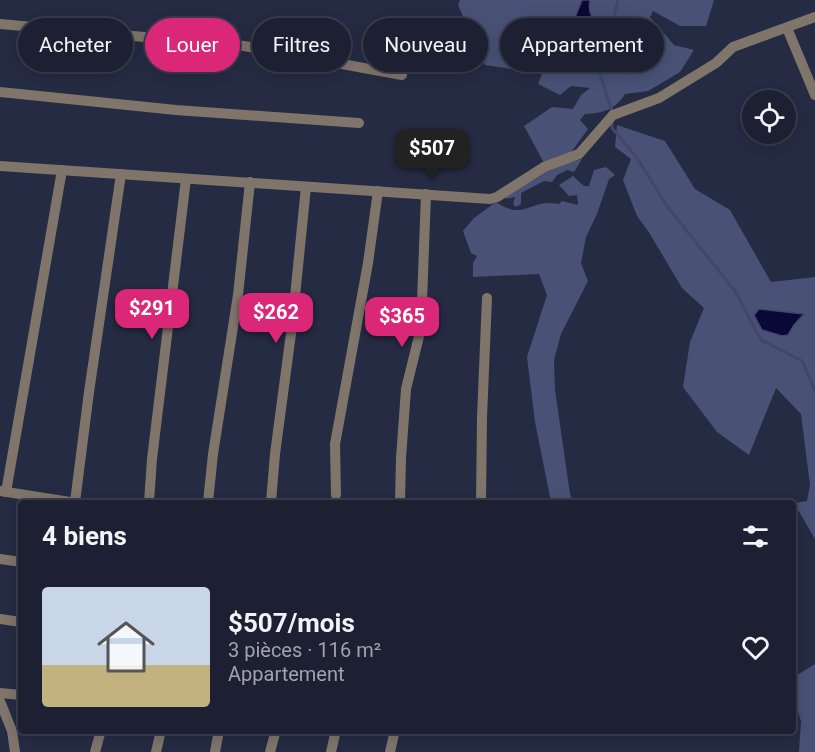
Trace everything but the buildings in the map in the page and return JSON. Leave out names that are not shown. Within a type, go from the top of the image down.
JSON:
[{"type":"street","points":[[0,166],[426,194],[483,200],[497,197],[544,167],[579,154],[613,114],[659,98],[716,63],[733,47],[815,17]]},
{"type":"street","points":[[0,24],[244,46],[402,75]]},
{"type":"street","points":[[787,28],[815,95]]},
{"type":"street","points":[[0,92],[176,110],[359,123]]},
{"type":"street","points":[[57,500],[3,492],[62,170]]},
{"type":"street","points":[[75,500],[121,174]]},
{"type":"street","points":[[149,500],[152,459],[186,179]]},
{"type":"street","points":[[208,500],[213,454],[238,295],[250,182]]},
{"type":"street","points":[[271,500],[306,187]]},
{"type":"street","points":[[336,495],[335,444],[368,263],[378,191]]},
{"type":"street","points":[[400,500],[406,389],[421,328],[426,194]]},
{"type":"street","points":[[481,500],[487,298]]},
{"type":"street","points":[[0,559],[18,562]]},
{"type":"street","points":[[0,619],[18,622]]},
{"type":"street","points":[[0,693],[18,695]]},
{"type":"street","points":[[0,701],[12,730],[15,752]]},
{"type":"street","points":[[95,752],[100,734]]},
{"type":"street","points":[[156,752],[160,734]]},
{"type":"street","points":[[215,752],[218,734]]},
{"type":"street","points":[[270,752],[275,734]]},
{"type":"street","points":[[331,752],[335,734]]},
{"type":"street","points":[[390,752],[394,734]]},
{"type":"shaded area","points":[[460,0],[714,0],[706,26],[680,26],[653,11],[651,18],[500,18],[500,67],[488,65],[488,18],[464,18],[458,5]]},
{"type":"shaded area","points":[[582,0],[590,0],[589,8],[593,18],[575,18]]},
{"type":"shaded area","points":[[664,33],[674,45],[694,50],[680,72],[648,91],[625,94],[608,110],[585,114],[580,120],[588,129],[567,158],[544,163],[524,126],[552,107],[573,109],[581,95],[590,88],[571,86],[560,95],[538,84],[543,72],[664,72]]},
{"type":"shaded area","points":[[617,125],[665,141],[695,189],[730,210],[771,282],[815,277],[815,539],[796,506],[796,503],[807,501],[810,485],[801,414],[776,388],[749,455],[717,432],[683,387],[690,342],[704,308],[682,288],[637,216],[623,180],[631,159],[615,147]]},
{"type":"shaded area","points":[[582,159],[574,172],[567,170],[557,175],[552,182],[544,181],[521,193],[521,204],[516,207],[513,204],[515,197],[506,199],[505,196],[546,169]]},
{"type":"shaded area","points":[[606,167],[615,175],[609,179],[586,237],[581,263],[588,281],[561,334],[554,360],[555,390],[572,500],[551,500],[535,422],[527,357],[547,295],[539,274],[473,277],[473,263],[477,256],[471,253],[463,231],[474,218],[496,202],[514,210],[541,204],[559,204],[562,201],[578,205],[577,195],[569,196],[559,185],[573,176],[584,186],[589,186],[594,170]]},
{"type":"shaded area","points":[[759,309],[804,314],[788,335],[782,336],[762,330],[754,315]]},
{"type":"shaded area","points":[[815,664],[815,752],[799,752],[801,721],[796,707],[796,676]]},
{"type":"waterway","points":[[612,111],[600,74],[618,0]]},
{"type":"waterway","points":[[612,121],[612,128],[637,158],[667,206],[735,291],[761,340],[802,361],[815,391]]}]
